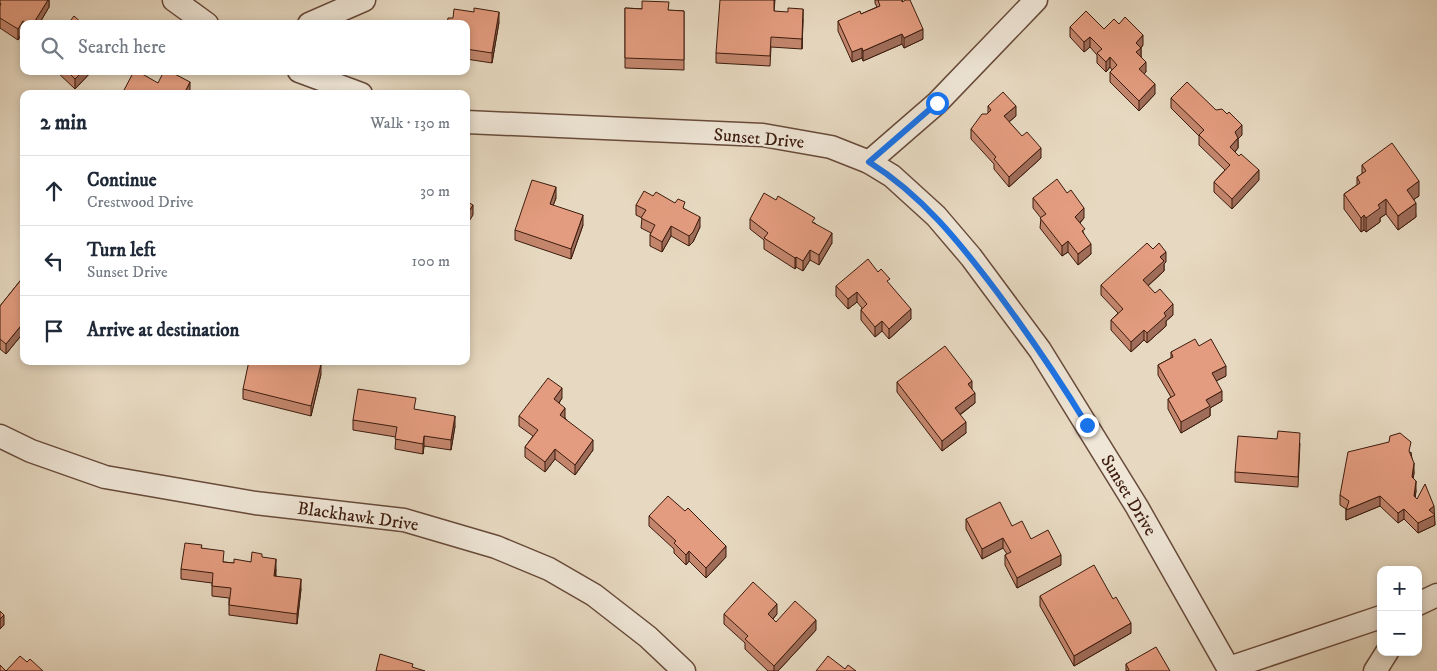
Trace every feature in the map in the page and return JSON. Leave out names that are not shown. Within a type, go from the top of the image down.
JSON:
[{"type":"street","points":[[174,0],[202,20]]},
{"type":"street","points":[[869,162],[937,103],[1036,0]]},
{"type":"street","points":[[318,20],[360,2]]},
{"type":"street","points":[[343,20],[360,2]]},
{"type":"street","points":[[329,77],[353,90]]},
{"type":"street","name":"Sunset Drive","points":[[470,122],[763,135],[831,147],[869,162],[892,176],[936,216],[970,257],[1040,350],[1137,507],[1230,669]]},
{"type":"street","name":"Blackhawk Drive","points":[[0,436],[31,451],[105,477],[255,503],[404,520],[496,547],[549,569],[594,595],[648,637],[684,671]]},
{"type":"street","points":[[1230,669],[1377,618]]},
{"type":"street","points":[[1375,671],[1384,656]]},
{"type":"building","points":[[0,0],[48,0],[36,20],[20,20],[18,29],[0,18]]},
{"type":"building","points":[[720,0],[774,0],[774,11],[788,12],[788,8],[803,9],[802,39],[771,37],[770,56],[716,53]]},
{"type":"building","points":[[878,0],[902,0],[902,2],[910,0],[923,29],[904,38],[902,34],[863,51],[862,48],[852,52],[838,21],[860,11],[861,14],[880,6]]},
{"type":"building","points":[[642,1],[669,2],[668,10],[684,11],[684,60],[625,58],[625,8],[642,9]]},
{"type":"building","points":[[474,8],[499,12],[492,53],[470,50],[470,20],[448,20],[448,18],[453,18],[454,9],[474,12]]},
{"type":"building","points":[[1086,11],[1104,29],[1114,19],[1119,24],[1125,17],[1143,35],[1136,43],[1141,48],[1136,52],[1146,62],[1139,69],[1155,84],[1139,101],[1110,72],[1117,65],[1110,57],[1106,62],[1097,53],[1102,49],[1090,37],[1084,42],[1070,27]]},
{"type":"building","points":[[71,75],[79,75],[75,79]]},
{"type":"building","points":[[132,75],[144,75],[158,83],[162,75],[177,75],[190,82],[186,90],[124,90]]},
{"type":"building","points":[[1187,82],[1216,110],[1222,109],[1227,114],[1229,112],[1242,125],[1235,132],[1238,138],[1230,147],[1259,170],[1232,199],[1214,182],[1230,165],[1199,135],[1204,130],[1171,98]]},
{"type":"building","points":[[1003,92],[1016,106],[1004,116],[1022,136],[1027,132],[1041,148],[1009,177],[994,159],[996,157],[971,129],[982,114],[987,114],[991,110],[988,106]]},
{"type":"building","points":[[1392,143],[1419,181],[1407,190],[1416,203],[1398,216],[1386,199],[1378,205],[1380,208],[1366,218],[1364,215],[1361,218],[1344,194],[1360,183],[1357,177],[1366,171],[1362,165]]},
{"type":"building","points":[[1057,179],[1067,193],[1071,190],[1084,208],[1075,217],[1085,229],[1082,231],[1091,244],[1078,254],[1068,241],[1062,246],[1040,218],[1046,214],[1033,198]]},
{"type":"building","points":[[532,180],[556,187],[550,204],[583,215],[571,249],[515,230]]},
{"type":"building","points":[[644,191],[653,196],[656,192],[675,203],[678,199],[685,202],[683,208],[700,217],[693,232],[689,236],[671,226],[662,242],[650,235],[655,225],[641,218],[646,210],[636,205]]},
{"type":"building","points":[[764,193],[776,200],[778,196],[815,218],[812,222],[832,233],[819,255],[810,250],[803,261],[764,238],[768,233],[750,219]]},
{"type":"building","points":[[1147,243],[1153,249],[1159,243],[1166,252],[1160,257],[1164,261],[1143,280],[1155,293],[1160,289],[1173,304],[1164,313],[1166,316],[1147,333],[1144,330],[1131,342],[1111,320],[1123,309],[1101,285]]},
{"type":"building","points":[[868,259],[878,272],[881,269],[890,279],[887,281],[911,309],[889,329],[882,321],[875,327],[861,310],[867,304],[857,292],[848,299],[836,286]]},
{"type":"building","points":[[20,281],[20,327],[6,344],[0,339],[0,306]]},
{"type":"building","points":[[1195,339],[1199,346],[1211,339],[1226,366],[1212,373],[1222,391],[1206,400],[1210,406],[1181,422],[1168,399],[1175,395],[1158,365],[1173,357],[1171,352]]},
{"type":"building","points":[[945,346],[972,381],[968,384],[975,393],[955,408],[966,422],[942,441],[897,382]]},
{"type":"building","points":[[248,365],[321,365],[311,406],[243,389]]},
{"type":"building","points":[[548,378],[562,388],[554,399],[565,408],[560,415],[593,440],[575,465],[555,449],[545,462],[525,447],[538,430],[519,416]]},
{"type":"building","points":[[358,389],[416,398],[414,409],[455,416],[451,440],[424,436],[423,444],[395,439],[397,427],[353,420]]},
{"type":"building","points":[[1278,431],[1300,433],[1298,477],[1235,472],[1238,436],[1277,439]]},
{"type":"building","points":[[1400,433],[1411,442],[1409,451],[1414,463],[1412,477],[1416,481],[1414,496],[1417,499],[1425,484],[1434,506],[1429,510],[1435,515],[1418,523],[1404,509],[1398,513],[1380,496],[1346,510],[1349,501],[1340,495],[1348,452],[1389,442],[1390,436]]},
{"type":"building","points":[[668,496],[685,511],[688,508],[726,546],[706,568],[689,551],[686,555],[674,543],[676,541],[649,516]]},
{"type":"building","points":[[1000,502],[1012,526],[1022,521],[1031,539],[1048,530],[1061,555],[1017,578],[1005,555],[1011,552],[1003,538],[982,549],[966,519]]},
{"type":"building","points":[[185,543],[202,545],[201,548],[224,551],[223,562],[234,563],[234,559],[251,562],[252,552],[262,554],[262,557],[276,559],[274,576],[301,579],[297,614],[229,605],[231,588],[212,586],[213,573],[181,569]]},
{"type":"building","points":[[1094,565],[1113,599],[1116,597],[1131,623],[1074,656],[1040,596]]},
{"type":"building","points":[[753,582],[777,604],[768,614],[776,622],[795,601],[816,620],[774,666],[745,639],[748,636],[724,614]]},
{"type":"building","points":[[0,611],[4,615],[0,619]]},
{"type":"building","points":[[1156,647],[1170,671],[1127,671],[1129,670],[1126,664]]},
{"type":"building","points":[[380,654],[413,664],[412,667],[425,671],[376,671]]},
{"type":"building","points":[[20,656],[27,662],[30,659],[43,671],[6,671]]},
{"type":"building","points":[[828,656],[845,669],[848,665],[856,671],[816,671]]},
{"type":"building","points":[[0,665],[6,671],[0,671]]},
{"type":"route","points":[[937,103],[869,162],[892,176],[914,194],[936,216],[970,257],[1040,350],[1087,425]]}]
